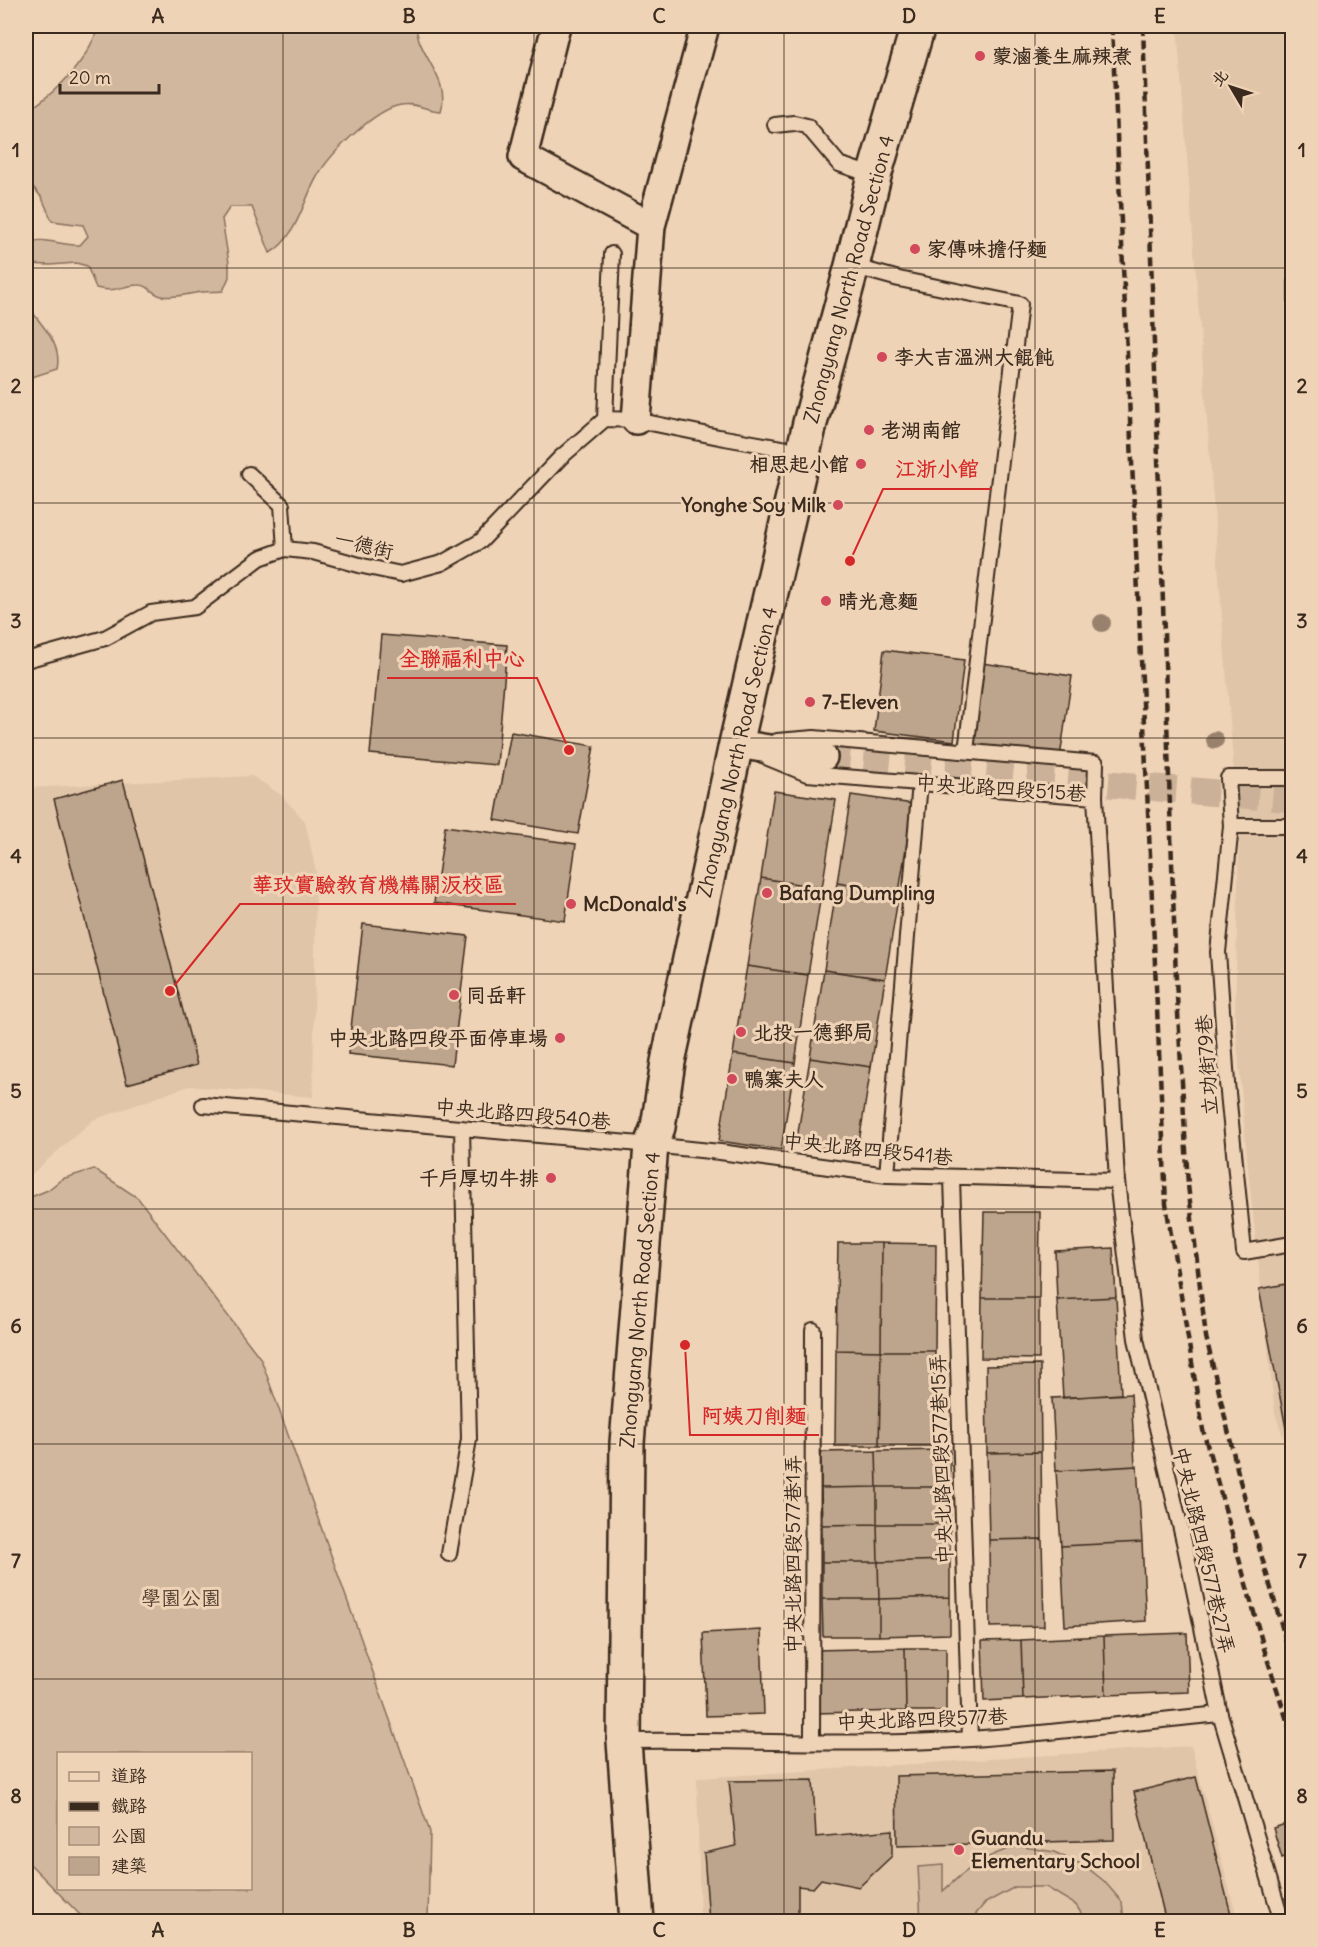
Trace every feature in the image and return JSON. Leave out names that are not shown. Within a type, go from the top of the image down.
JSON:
[{"type":"street","points":[[556,26],[523,157],[651,226]]},
{"type":"street","points":[[636,420],[651,226],[705,26]]},
{"type":"street","name":"Zhongyang North Road Section 4","points":[[637,1922],[624,1742],[627,1443],[651,1145],[658,1127],[668,1062],[736,744],[810,423],[874,176],[918,26]]},
{"type":"street","points":[[736,744],[823,757]]},
{"type":"lane","points":[[775,125],[794,123],[807,126],[839,164],[874,176]]},
{"type":"lane","points":[[612,254],[605,419],[636,420],[805,452]]},
{"type":"lane","points":[[852,266],[899,279],[1020,304],[966,751]]},
{"type":"lane","name":"一德街","points":[[26,660],[105,638],[151,614],[195,607],[260,558],[285,549],[313,552],[401,574],[442,563],[481,541],[560,458],[605,419]]},
{"type":"lane","points":[[249,474],[282,505],[285,549]]},
{"type":"lane","name":"中央北路四段515巷","points":[[814,738],[1096,763],[1095,797],[807,774],[736,744],[814,738]]},
{"type":"lane","points":[[1293,778],[1228,778],[1231,826],[1293,826]]},
{"type":"lane","points":[[887,1175],[920,782]]},
{"type":"lane","name":"中央北路四段577巷27弄","points":[[1095,797],[1117,1181],[1136,1339],[1184,1542],[1220,1714],[1282,1922]]},
{"type":"lane","name":"立功街79巷","points":[[1231,826],[1218,952],[1227,1083],[1244,1252],[1293,1244]]},
{"type":"lane","name":"中央北路四段540巷","points":[[204,1105],[392,1120],[651,1145]]},
{"type":"lane","points":[[450,1554],[469,1439],[462,1128]]},
{"type":"lane","name":"中央北路四段541巷","points":[[651,1145],[887,1175],[1117,1181]]},
{"type":"lane","name":"中央北路四段577巷15弄","points":[[952,1178],[970,1739]]},
{"type":"lane","name":"中央北路四段577巷1弄","points":[[812,1742],[813,1330]]},
{"type":"lane","name":"中央北路四段577巷","points":[[624,1742],[970,1739],[1220,1714]]},
{"type":"shaded area","points":[[1177,26],[1292,26],[1292,1463],[1275,1413],[1248,1169],[1235,1018],[1239,839]]},
{"type":"shaded area","points":[[252,776],[280,794],[305,821],[316,872],[313,1097],[189,1086],[93,1120],[26,1179],[26,895],[29,884],[26,850],[26,797],[28,788]]},
{"type":"shaded area","name":"Guandu Elementary School","points":[[1191,1746],[1238,1921],[700,1921],[697,1778]]},
{"type":"green space","points":[[99,26],[416,26],[422,47],[442,88],[441,111],[401,105],[391,108],[367,123],[343,144],[324,166],[287,238],[270,253],[252,207],[230,207],[222,219],[229,263],[229,277],[223,291],[171,297],[156,294],[142,285],[113,290],[96,288],[87,266],[76,263],[26,264],[26,243],[39,240],[80,245],[88,236],[83,225],[52,221],[42,198],[26,178],[26,112],[70,75],[87,52]]},
{"type":"green space","points":[[26,303],[49,334],[57,350],[58,359],[57,369],[26,379]]},
{"type":"green space","name":"學園公園","points":[[94,1169],[138,1198],[261,1359],[430,1832],[428,1921],[86,1921],[26,1860],[26,1199],[48,1190],[62,1179]]},
{"type":"green space","points":[[1018,1846],[1054,1852],[1085,1866],[1104,1881],[1122,1902],[1124,1921],[1086,1921],[1076,1905],[1046,1887],[1015,1887],[985,1903],[970,1921],[921,1921],[918,1867],[943,1865],[943,1891],[977,1863]]},
{"type":"building","points":[[1287,68],[1292,68],[1292,562],[1289,562]]},
{"type":"building","points":[[381,635],[507,645],[497,765],[370,754]]},
{"type":"building","points":[[884,650],[964,660],[954,741],[874,731]]},
{"type":"building","points":[[982,663],[1072,676],[1060,757],[970,744]]},
{"type":"building","points":[[511,732],[594,746],[578,834],[495,820]]},
{"type":"building","points":[[123,780],[197,1065],[127,1084],[54,799]]},
{"type":"building","points":[[774,791],[836,800],[822,888],[761,878]]},
{"type":"building","points":[[851,795],[913,804],[899,892],[837,883]]},
{"type":"building","points":[[445,826],[576,844],[565,921],[434,903]]},
{"type":"building","points":[[761,878],[822,888],[808,975],[747,966]]},
{"type":"building","points":[[837,883],[899,892],[885,979],[824,970]]},
{"type":"building","points":[[363,924],[468,936],[452,1065],[348,1054]]},
{"type":"building","points":[[747,966],[808,975],[795,1063],[733,1054]]},
{"type":"building","points":[[824,970],[885,979],[871,1067],[810,1058]]},
{"type":"building","points":[[733,1054],[795,1063],[781,1150],[719,1141]]},
{"type":"building","points":[[810,1058],[871,1067],[857,1155],[796,1145]]},
{"type":"building","points":[[984,1212],[1040,1212],[1039,1298],[982,1298]]},
{"type":"building","points":[[838,1243],[882,1243],[881,1351],[836,1350]]},
{"type":"building","points":[[882,1243],[936,1244],[935,1351],[881,1351]]},
{"type":"building","points":[[1113,1248],[1116,1297],[1057,1300],[1055,1251]]},
{"type":"building","points":[[1292,1283],[1292,1459],[1259,1289]]},
{"type":"building","points":[[1116,1297],[1121,1394],[1063,1398],[1057,1300]]},
{"type":"building","points":[[982,1298],[1039,1298],[1039,1359],[981,1358]]},
{"type":"building","points":[[836,1350],[881,1351],[879,1446],[835,1446]]},
{"type":"building","points":[[881,1351],[935,1351],[933,1446],[879,1446]]},
{"type":"building","points":[[1040,1365],[1041,1452],[987,1453],[986,1366]]},
{"type":"building","points":[[1131,1394],[1135,1466],[1056,1471],[1052,1398]]},
{"type":"building","points":[[950,1450],[950,1487],[877,1487],[876,1451]]},
{"type":"building","points":[[876,1451],[877,1487],[821,1488],[821,1452]]},
{"type":"building","points":[[1041,1452],[1042,1539],[989,1540],[987,1453]]},
{"type":"building","points":[[1137,1466],[1142,1542],[1061,1546],[1056,1471]]},
{"type":"building","points":[[877,1487],[877,1524],[822,1525],[821,1488]]},
{"type":"building","points":[[877,1487],[950,1487],[950,1524],[877,1524]]},
{"type":"building","points":[[877,1524],[878,1562],[822,1562],[822,1525]]},
{"type":"building","points":[[877,1524],[950,1524],[950,1560],[878,1562]]},
{"type":"building","points":[[1042,1539],[1044,1626],[990,1627],[989,1540]]},
{"type":"building","points":[[1142,1542],[1146,1621],[1065,1626],[1061,1546]]},
{"type":"building","points":[[950,1560],[950,1597],[879,1599],[878,1562]]},
{"type":"building","points":[[822,1562],[878,1562],[879,1599],[822,1599]]},
{"type":"building","points":[[950,1597],[950,1634],[879,1636],[879,1599]]},
{"type":"building","points":[[822,1599],[879,1599],[879,1636],[823,1636]]},
{"type":"building","points":[[761,1630],[764,1714],[706,1716],[703,1633]]},
{"type":"building","points":[[1187,1633],[1189,1692],[1106,1695],[1104,1636]]},
{"type":"building","points":[[1104,1636],[1106,1695],[1023,1699],[1021,1640]]},
{"type":"building","points":[[1021,1640],[1023,1699],[984,1701],[982,1641]]},
{"type":"building","points":[[905,1648],[946,1648],[946,1711],[906,1711]]},
{"type":"building","points":[[905,1648],[906,1711],[814,1713],[814,1650]]},
{"type":"building","points":[[1113,1771],[1114,1840],[897,1846],[896,1776]]},
{"type":"building","points":[[1196,1777],[1233,1922],[1166,1922],[1134,1792]]},
{"type":"building","points":[[813,1780],[816,1837],[892,1830],[892,1856],[859,1887],[821,1879],[813,1888],[798,1886],[798,1922],[709,1922],[704,1853],[736,1846],[729,1781]]},
{"type":"building","points":[[1292,1822],[1292,1863],[1290,1855],[1282,1858],[1273,1828]]},
{"type":"building","points":[[1292,1896],[1292,1922],[1290,1922],[1282,1899]]},
{"type":"tunnel","points":[[823,757],[1022,777],[1292,799]]},
{"type":"railway","points":[[1112,26],[1166,1204],[1203,1430],[1265,1652],[1292,1736]]},
{"type":"railway","points":[[1143,26],[1176,979],[1188,1185],[1206,1337],[1240,1481],[1292,1662]]},
{"type":"place","name":"蒙滷養生麻辣煮","points":[[980,56]]},
{"type":"place","name":"家傳味擔仔麵","points":[[915,249]]},
{"type":"place","name":"李大吉溫洲大餛飩","points":[[882,357]]},
{"type":"place","name":"老湖南館","points":[[869,430]]},
{"type":"place","name":"相思起小館","points":[[861,464]]},
{"type":"place","name":"Yonghe Soy Milk","points":[[838,505]]},
{"type":"place","name":"江浙小館","points":[[850,561]]},
{"type":"place","name":"晴光意麵","points":[[826,601]]},
{"type":"place","name":"7-Eleven","points":[[810,702]]},
{"type":"place","name":"全聯福利中心","points":[[569,750]]},
{"type":"place","name":"Bafang Dumpling","points":[[767,893]]},
{"type":"place","name":"McDonald's","points":[[571,904]]},
{"type":"place","name":"華玟實驗教育機構關汳校區","points":[[170,991]]},
{"type":"place","name":"同岳軒","points":[[454,995]]},
{"type":"place","name":"北投一德郵局","points":[[741,1032]]},
{"type":"place","name":"中央北路四段平面停車場","points":[[560,1038]]},
{"type":"place","name":"鴨寨夫人","points":[[732,1079]]},
{"type":"place","name":"千戶厚切牛排","points":[[551,1178]]},
{"type":"place","name":"阿姨刀削麵","points":[[685,1345]]},
{"type":"place","name":"Guandu Elementary School","points":[[959,1850]]}]
